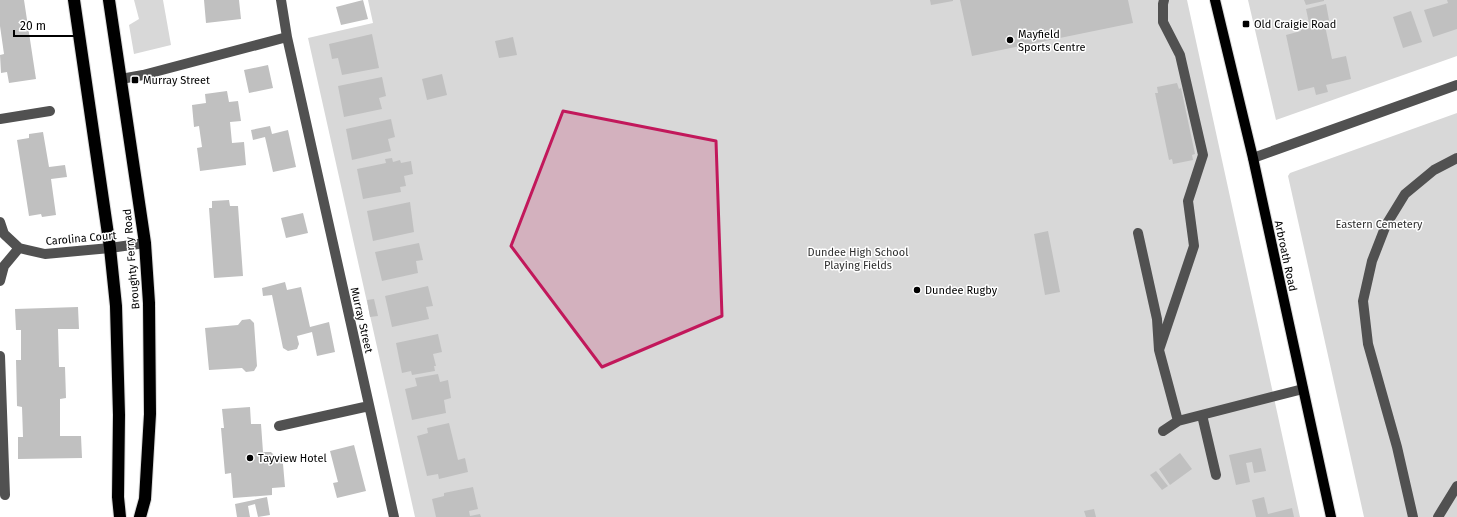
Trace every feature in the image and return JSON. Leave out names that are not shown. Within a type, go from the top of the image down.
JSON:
[{"type":"highway","name":"Broughty Ferry Road","points":[[74,0],[110,248],[116,306],[119,415],[118,497],[120,517]]},
{"type":"highway","name":"Broughty Ferry Road","points":[[109,0],[145,243],[149,303],[150,414],[145,498],[140,517]]},
{"type":"main road","name":"Arbroath Road","points":[[1215,0],[1253,158],[1331,517]]},
{"type":"street","name":"Murray Street","points":[[281,0],[286,37],[394,517]]},
{"type":"street","points":[[1159,350],[1194,246],[1188,201],[1202,155],[1180,55],[1163,22],[1164,0]]},
{"type":"street","points":[[121,79],[143,75],[286,37]]},
{"type":"street","points":[[1253,158],[1457,85]]},
{"type":"street","points":[[0,119],[50,111]]},
{"type":"street","points":[[1413,517],[1397,447],[1368,344],[1363,301],[1372,261],[1386,225],[1405,194],[1434,170],[1457,158]]},
{"type":"street","points":[[0,222],[4,234],[19,248],[4,266],[0,281]]},
{"type":"street","points":[[1138,233],[1157,319],[1159,350],[1178,421]]},
{"type":"street","name":"Carolina Court","points":[[19,248],[46,254],[145,243]]},
{"type":"street","points":[[0,356],[5,495]]},
{"type":"street","points":[[1163,431],[1178,421],[1303,389]]},
{"type":"street","points":[[279,426],[369,406]]},
{"type":"street","points":[[1202,415],[1216,474]]},
{"type":"street","points":[[1438,517],[1457,486]]},
{"type":"highlighted area","points":[[563,111],[716,141],[722,316],[602,367],[511,246]]},
{"type":"green space","points":[[134,0],[163,0],[171,45],[134,54],[129,25],[139,19]]},
{"type":"green space","name":"Dundee High School Playing Fields","points":[[368,0],[1187,0],[1300,517],[415,517],[308,38],[373,23]]},
{"type":"green space","points":[[1248,0],[1457,0],[1457,56],[1276,120]]},
{"type":"green space","name":"Eastern Cemetery","points":[[1457,113],[1457,517],[1364,517],[1288,176],[1290,173]]},
{"type":"building","points":[[0,0],[24,0],[36,79],[9,83],[7,72],[1,73],[0,55],[4,54],[0,26]]},
{"type":"building","points":[[204,0],[239,0],[241,19],[206,23]]},
{"type":"building","points":[[363,0],[368,19],[341,25],[336,7]]},
{"type":"building","points":[[930,0],[953,0],[953,1],[931,5]]},
{"type":"building","name":"Mayfield Sports Centre","points":[[960,0],[1128,0],[1133,23],[972,56]]},
{"type":"building","points":[[1304,0],[1324,0],[1324,1],[1306,5]]},
{"type":"building","points":[[1447,0],[1457,0],[1457,29],[1433,37],[1424,10],[1448,3]]},
{"type":"building","points":[[1326,4],[1329,20],[1324,21],[1332,59],[1346,56],[1351,79],[1326,85],[1328,92],[1316,95],[1314,87],[1298,91],[1286,35],[1301,31],[1300,25],[1309,23],[1306,9]]},
{"type":"building","points":[[1411,11],[1422,42],[1403,48],[1393,17]]},
{"type":"building","points":[[372,34],[379,68],[342,75],[338,58],[332,59],[329,44]]},
{"type":"building","points":[[513,37],[517,55],[499,58],[495,41]]},
{"type":"building","points":[[268,65],[273,88],[249,93],[244,70]]},
{"type":"building","points":[[442,74],[447,95],[427,100],[422,79]]},
{"type":"building","points":[[382,77],[386,96],[379,98],[382,109],[344,117],[338,86]]},
{"type":"building","points":[[1177,83],[1179,89],[1181,88],[1195,154],[1192,155],[1193,160],[1173,164],[1172,159],[1169,160],[1155,93],[1158,93],[1157,87]]},
{"type":"building","points":[[227,91],[229,102],[238,101],[241,121],[230,122],[232,143],[244,142],[246,165],[200,171],[197,148],[202,147],[199,126],[194,127],[192,105],[206,103],[205,94]]},
{"type":"building","points":[[391,119],[395,137],[388,139],[391,151],[352,160],[346,129]]},
{"type":"building","points":[[270,126],[272,134],[288,130],[296,167],[273,172],[265,137],[253,140],[251,130]]},
{"type":"building","points":[[43,132],[49,167],[65,165],[67,177],[51,179],[56,215],[42,217],[41,214],[29,216],[17,140],[29,138],[29,134]]},
{"type":"building","points":[[392,158],[393,162],[400,160],[401,163],[411,161],[413,174],[404,176],[406,186],[400,187],[401,192],[363,199],[357,169],[386,163],[385,159]]},
{"type":"building","points":[[229,200],[230,206],[238,206],[243,276],[214,278],[209,208],[212,208],[212,201]]},
{"type":"building","points":[[410,202],[414,232],[373,241],[367,211]]},
{"type":"building","points":[[303,213],[308,233],[286,238],[281,218]]},
{"type":"building","points":[[1048,231],[1060,292],[1045,295],[1034,234]]},
{"type":"building","points":[[419,243],[423,260],[416,261],[418,273],[382,281],[375,252]]},
{"type":"building","points":[[285,282],[287,290],[301,287],[310,327],[329,322],[335,352],[317,356],[312,332],[297,336],[299,344],[297,349],[288,351],[283,348],[272,295],[263,296],[262,288]]},
{"type":"building","points":[[428,286],[433,306],[426,307],[429,319],[392,327],[385,296]]},
{"type":"building","points":[[374,299],[378,316],[370,317],[367,300]]},
{"type":"building","points":[[78,307],[79,329],[58,329],[59,367],[65,367],[66,398],[60,399],[60,436],[81,436],[82,458],[18,459],[18,437],[23,437],[22,407],[17,406],[16,360],[21,360],[21,330],[16,330],[15,309]]},
{"type":"building","points":[[250,319],[254,323],[257,366],[254,371],[246,372],[242,368],[209,370],[205,328],[238,325],[242,320]]},
{"type":"building","points":[[438,334],[442,352],[433,354],[436,366],[434,366],[435,371],[412,375],[411,371],[402,373],[396,343]]},
{"type":"building","points":[[438,374],[440,382],[448,380],[451,398],[444,400],[446,413],[412,420],[405,389],[417,386],[415,378]]},
{"type":"building","name":"Tayview Hotel","points":[[250,407],[251,424],[261,424],[263,452],[271,452],[283,464],[285,487],[272,488],[272,495],[233,498],[231,473],[225,474],[221,428],[224,428],[222,409]]},
{"type":"building","points":[[449,423],[458,460],[465,458],[468,472],[439,479],[438,474],[427,476],[417,436],[428,433],[427,428]]},
{"type":"building","points":[[354,445],[366,491],[337,498],[333,483],[338,482],[330,451]]},
{"type":"building","points":[[1261,448],[1266,471],[1254,473],[1252,462],[1246,463],[1250,482],[1236,485],[1229,455]]},
{"type":"building","points":[[1180,453],[1192,469],[1170,485],[1159,469]]},
{"type":"building","points":[[1156,471],[1168,486],[1162,490],[1150,475]]},
{"type":"building","points":[[473,487],[478,509],[469,511],[470,516],[480,514],[481,517],[436,517],[432,499],[444,496],[444,493]]},
{"type":"building","points":[[267,497],[270,515],[258,517],[255,504],[248,506],[250,517],[237,517],[235,504]]},
{"type":"building","points":[[1264,497],[1268,514],[1292,508],[1294,517],[1256,517],[1252,500]]},
{"type":"building","points":[[1094,509],[1096,517],[1086,517],[1084,511]]},
{"type":"place","name":"Old Craigie Road","points":[[1246,24]]},
{"type":"place","name":"Mayfield Sports Centre","points":[[1010,40]]},
{"type":"place","name":"Murray Street","points":[[135,80]]},
{"type":"place","name":"Dundee Rugby","points":[[917,290]]},
{"type":"place","name":"Tayview Hotel","points":[[250,458]]}]
